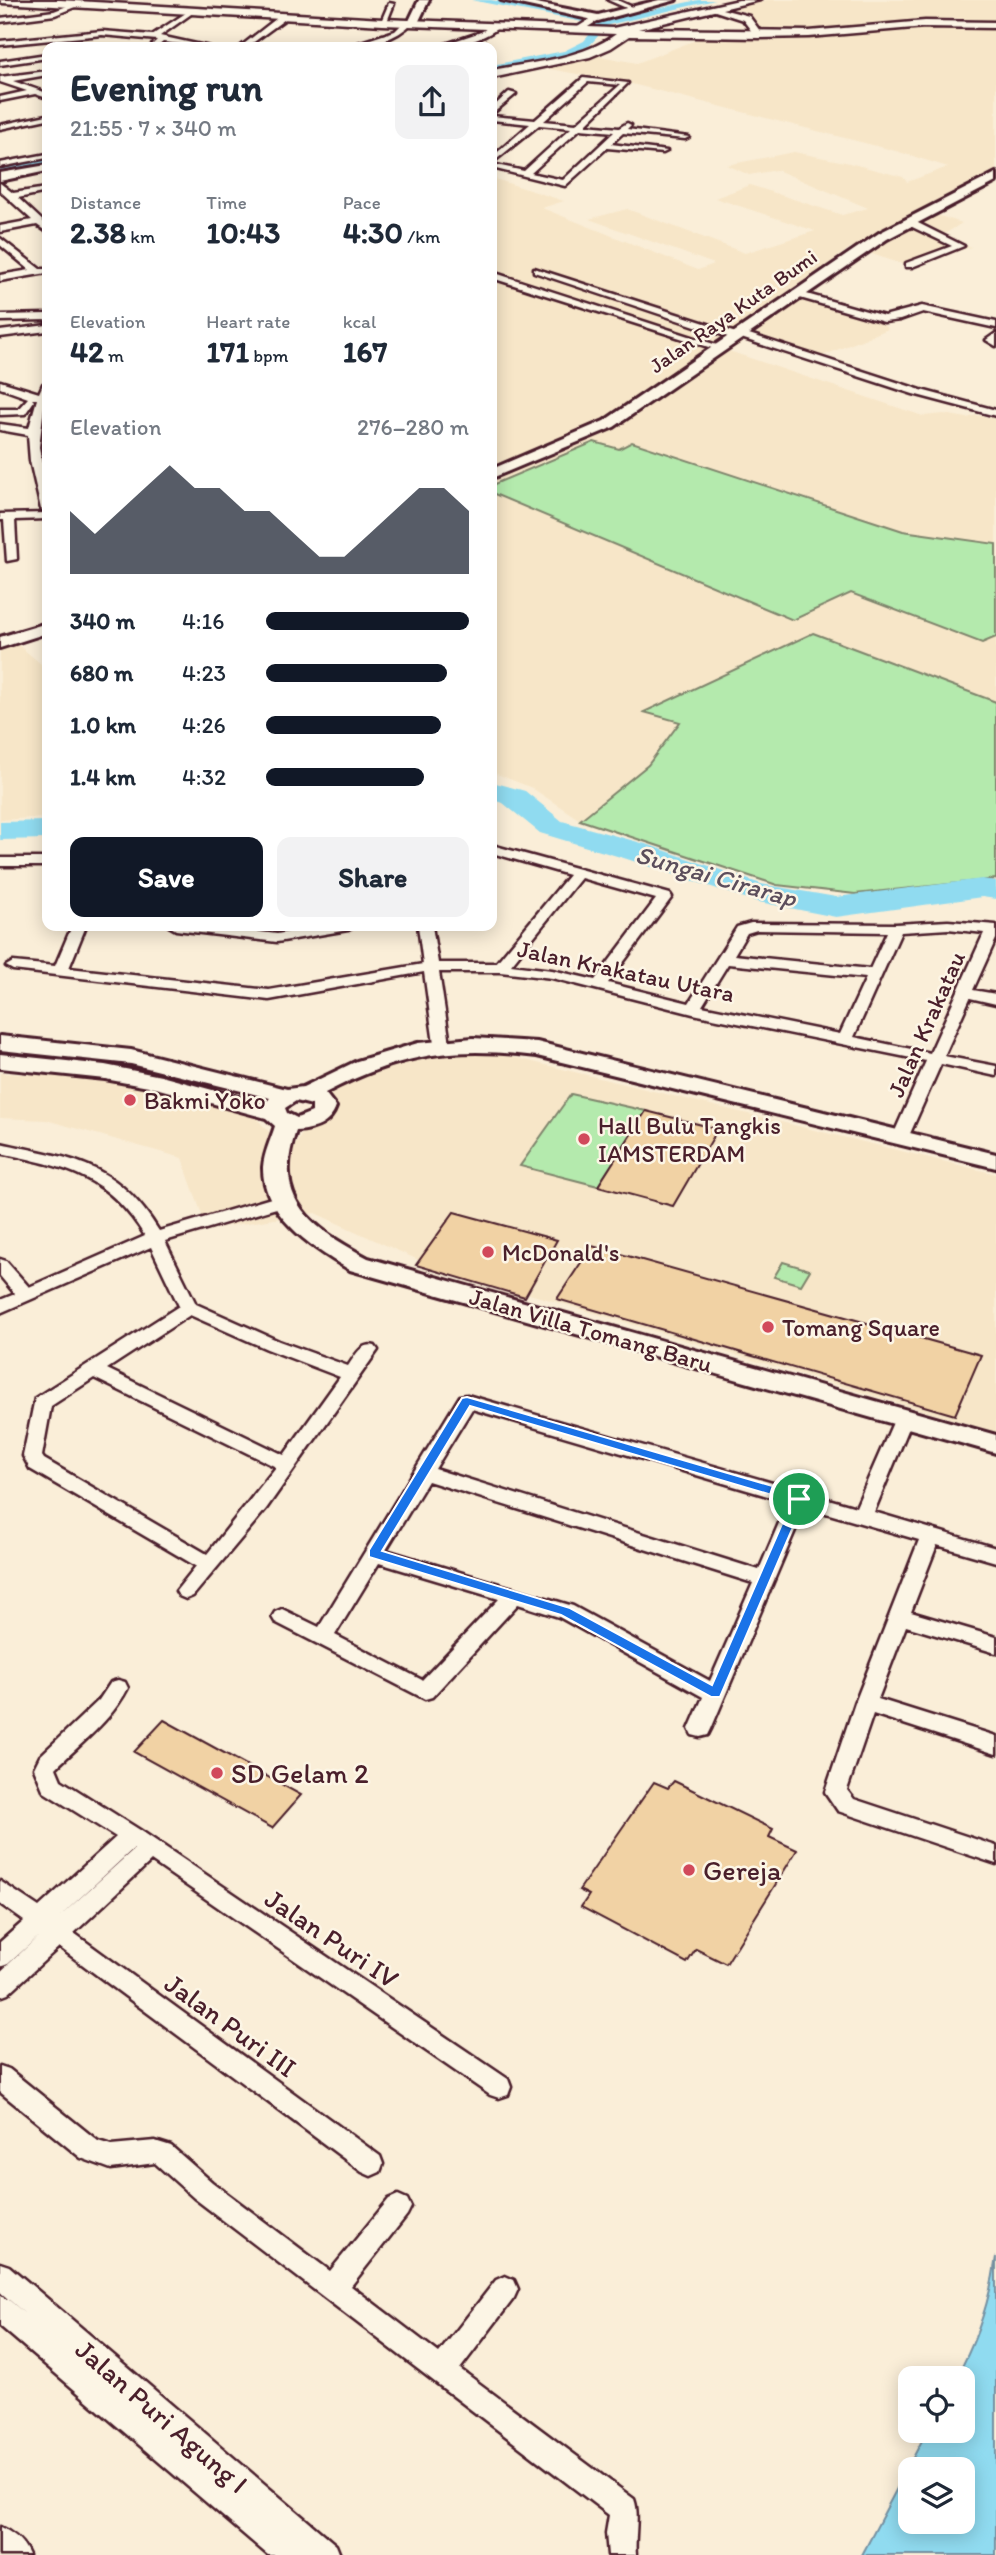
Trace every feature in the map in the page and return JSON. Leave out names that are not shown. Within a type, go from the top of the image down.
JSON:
[{"type":"main road","points":[[2,0],[578,32],[759,35],[809,34],[925,24],[996,25]]},
{"type":"main road","points":[[497,73],[586,54],[607,46],[619,32],[754,0]]},
{"type":"main road","points":[[497,60],[540,50]]},
{"type":"street","points":[[506,0],[596,19]]},
{"type":"street","points":[[611,0],[633,9]]},
{"type":"street","points":[[578,32],[596,19],[671,0]]},
{"type":"street","points":[[367,42],[398,33],[411,23],[424,1]]},
{"type":"street","points":[[0,20],[55,13],[78,4]]},
{"type":"street","points":[[383,22],[391,4]]},
{"type":"street","points":[[714,9],[746,18],[759,35]]},
{"type":"street","points":[[156,42],[192,11]]},
{"type":"street","points":[[250,42],[284,17]]},
{"type":"street","points":[[15,19],[23,26]]},
{"type":"street","points":[[457,42],[484,34],[495,27]]},
{"type":"street","points":[[38,29],[48,42]]},
{"type":"street","points":[[0,43],[102,33],[180,42]]},
{"type":"street","points":[[0,63],[42,57]]},
{"type":"street","points":[[1,80],[42,74]]},
{"type":"street","points":[[497,158],[534,122],[589,79],[624,83],[524,176]]},
{"type":"street","points":[[1,80],[42,94]]},
{"type":"street","points":[[0,99],[35,92]]},
{"type":"street","points":[[497,111],[512,94]]},
{"type":"street","points":[[0,127],[42,118]]},
{"type":"street","points":[[497,118],[621,131],[669,133],[685,137]]},
{"type":"street","points":[[497,165],[524,176],[565,183],[607,146],[629,122]]},
{"type":"street","points":[[607,146],[663,151]]},
{"type":"street","points":[[0,165],[42,157]]},
{"type":"street","points":[[0,177],[42,169]]},
{"type":"street","name":"Jalan Raya Kuta Bumi","points":[[497,472],[609,424],[883,236],[996,177]]},
{"type":"street","points":[[0,186],[42,225]]},
{"type":"street","points":[[12,196],[42,191]]},
{"type":"street","points":[[0,229],[42,215]]},
{"type":"street","points":[[909,222],[960,246],[909,265]]},
{"type":"street","points":[[0,241],[42,270]]},
{"type":"street","points":[[537,270],[917,393],[995,412]]},
{"type":"street","points":[[0,278],[42,271]]},
{"type":"street","points":[[497,277],[589,308],[635,317],[721,348]]},
{"type":"street","points":[[796,294],[884,319],[897,318],[922,309],[996,325]]},
{"type":"street","points":[[982,320],[996,314]]},
{"type":"street","points":[[0,318],[42,317]]},
{"type":"street","points":[[0,334],[42,329]]},
{"type":"street","points":[[996,336],[991,340],[996,342]]},
{"type":"street","points":[[0,384],[27,395],[42,392]]},
{"type":"street","points":[[42,400],[32,432],[42,461]]},
{"type":"street","points":[[0,412],[21,412],[29,401]]},
{"type":"street","points":[[0,427],[32,432]]},
{"type":"street","points":[[11,559],[4,517],[42,516]]},
{"type":"street","points":[[0,643],[42,630]]},
{"type":"street","points":[[497,850],[665,897],[598,987]]},
{"type":"street","points":[[0,863],[42,862]]},
{"type":"street","points":[[500,968],[578,873]]},
{"type":"street","points":[[693,1009],[742,930],[756,926],[895,928],[948,925],[995,930]]},
{"type":"street","points":[[846,1039],[895,928]]},
{"type":"street","name":"Jalan Krakatau","points":[[900,1138],[995,930]]},
{"type":"street","points":[[60,971],[77,931]]},
{"type":"street","points":[[218,931],[277,938],[318,931]]},
{"type":"street","points":[[427,931],[429,967],[442,1044]]},
{"type":"street","points":[[725,958],[876,974]]},
{"type":"street","name":"Jalan Krakatau Utara","points":[[13,966],[270,995],[429,967],[500,968],[552,974],[693,1009],[996,1071]]},
{"type":"street","points":[[965,993],[996,999]]},
{"type":"street","points":[[0,1043],[131,1057],[288,1107]]},
{"type":"street","points":[[0,1061],[105,1072],[288,1107],[351,1070],[392,1055],[442,1044],[504,1044],[537,1049],[996,1161]]},
{"type":"street","name":"Jalan Villa Tomang Baru","points":[[288,1107],[275,1170],[284,1200],[328,1248],[359,1264],[996,1444]]},
{"type":"street","points":[[0,1148],[70,1165],[108,1182],[127,1200],[156,1238],[189,1308],[273,1345],[351,1374]]},
{"type":"street","points":[[0,1307],[156,1238],[284,1200]]},
{"type":"street","points":[[0,1265],[26,1295]]},
{"type":"street","points":[[189,1308],[42,1403],[33,1460],[210,1565]]},
{"type":"street","points":[[186,1591],[210,1565],[288,1465],[369,1350]]},
{"type":"street","points":[[93,1370],[288,1465]]},
{"type":"street","points":[[322,1639],[467,1401],[996,1555]]},
{"type":"street","points":[[862,1517],[904,1418]]},
{"type":"street","points":[[423,1472],[765,1579]]},
{"type":"street","points":[[700,1729],[799,1499]]},
{"type":"street","points":[[930,1537],[866,1703],[836,1792],[846,1805],[996,1856]]},
{"type":"street","points":[[374,1554],[566,1611],[715,1693]]},
{"type":"street","points":[[282,1617],[425,1691],[514,1596]]},
{"type":"street","points":[[900,1616],[996,1645]]},
{"type":"street","points":[[0,1956],[47,1927],[141,1843],[52,1786],[45,1768],[106,1706],[118,1688]]},
{"type":"street","points":[[866,1703],[996,1745]]},
{"type":"street","name":"Jalan Puri IV","points":[[141,1843],[499,2087]]},
{"type":"street","name":"Jalan Puri III","points":[[0,1891],[371,2164]]},
{"type":"street","points":[[0,1987],[47,1927]]},
{"type":"street","points":[[0,2077],[90,2150],[111,2157],[147,2150],[162,2154],[203,2190],[624,2509],[620,2533],[622,2555]]},
{"type":"street","points":[[333,2288],[398,2207]]},
{"type":"street","name":"Jalan Puri Agung I","points":[[0,2276],[208,2471],[290,2555]]},
{"type":"street","points":[[442,2371],[505,2289]]},
{"type":"street","name":"Jalan Puri Agung I","points":[[0,2309],[208,2471],[326,2555]]},
{"type":"street","points":[[0,2541],[15,2555]]},
{"type":"shaded area","points":[[765,0],[996,0],[996,21],[952,18],[759,33],[746,12],[730,8]]},
{"type":"shaded area","points":[[969,26],[996,27],[996,179],[988,177],[921,210],[962,223],[940,237],[971,247],[908,266],[851,247],[788,294],[880,322],[888,329],[815,359],[751,338],[729,351],[923,416],[944,414],[967,418],[976,415],[996,419],[996,544],[903,531],[594,442],[497,483],[497,180],[564,201],[542,208],[698,270],[714,264],[589,219],[627,209],[745,253],[815,231],[715,198],[750,185],[842,215],[868,208],[777,170],[749,175],[727,165],[794,152],[903,177],[907,182],[948,167],[896,151],[628,83],[527,65],[584,53],[637,63],[701,38],[800,38]]},
{"type":"shaded area","points":[[497,495],[793,620],[851,593],[982,643],[996,637],[996,702],[813,633],[645,713],[681,721],[648,765],[580,820],[532,788],[497,774]]},
{"type":"shaded area","points":[[16,643],[42,665],[42,817],[0,820],[0,648]]},
{"type":"shaded area","points":[[483,1050],[996,1174],[996,1432],[425,1263],[315,1213],[207,1229],[182,1158],[46,1120],[0,1118],[0,1073],[132,1079],[253,1115],[290,1154],[334,1079],[406,1052]]},
{"type":"green space","points":[[594,442],[619,449],[632,442],[903,531],[996,544],[996,637],[982,643],[851,593],[793,620],[497,495],[497,483]]},
{"type":"green space","points":[[813,633],[996,702],[996,879],[855,894],[777,885],[580,820],[648,765],[680,722],[644,712]]},
{"type":"green space","name":"Hall Bulu Tangkis IAMSTERDAM","points":[[571,1094],[646,1111],[598,1186],[520,1166]]},
{"type":"green space","points":[[783,1262],[810,1270],[801,1285],[774,1277]]},
{"type":"water","points":[[996,2257],[996,2555],[862,2555],[898,2486],[898,2534],[975,2534],[975,2457],[913,2457],[921,2443],[975,2443],[975,2366],[962,2366],[982,2320]]},
{"type":"building","points":[[646,1111],[718,1129],[673,1206],[598,1186]]},
{"type":"building","name":"McDonald's","points":[[454,1212],[557,1240],[525,1297],[416,1265]]},
{"type":"building","name":"Tomang Square","points":[[592,1246],[981,1355],[955,1415],[557,1299]]},
{"type":"building","name":"SD Gelam 2","points":[[164,1720],[301,1795],[272,1828],[134,1752]]},
{"type":"building","name":"Gereja","points":[[674,1781],[773,1829],[769,1837],[797,1850],[726,1964],[696,1949],[687,1963],[581,1907],[589,1895],[579,1890],[654,1782],[668,1788]]},
{"type":"waterway","points":[[476,0],[605,23]]},
{"type":"waterway","points":[[605,23],[710,0]]},
{"type":"waterway","points":[[497,67],[567,53],[587,43],[605,23]]},
{"type":"waterway","points":[[0,170],[42,161]]},
{"type":"waterway","name":"Sungai Cirarap","points":[[497,792],[514,797],[551,827],[638,852],[754,892],[836,907],[982,888],[996,890]]},
{"type":"waterway","name":"Sungai Cirarap","points":[[0,831],[42,830]]},
{"type":"place","name":"Bakmi Yoko","points":[[130,1100]]},
{"type":"place","name":"Hall Bulu Tangkis IAMSTERDAM","points":[[584,1139]]},
{"type":"place","name":"McDonald's","points":[[488,1252]]},
{"type":"place","name":"Tomang Square","points":[[768,1327]]},
{"type":"place","name":"SD Gelam 2","points":[[217,1773]]},
{"type":"place","name":"Gereja","points":[[689,1870]]},
{"type":"route","points":[[467,1401],[799,1499],[715,1693],[566,1611],[374,1554],[467,1401]]}]
